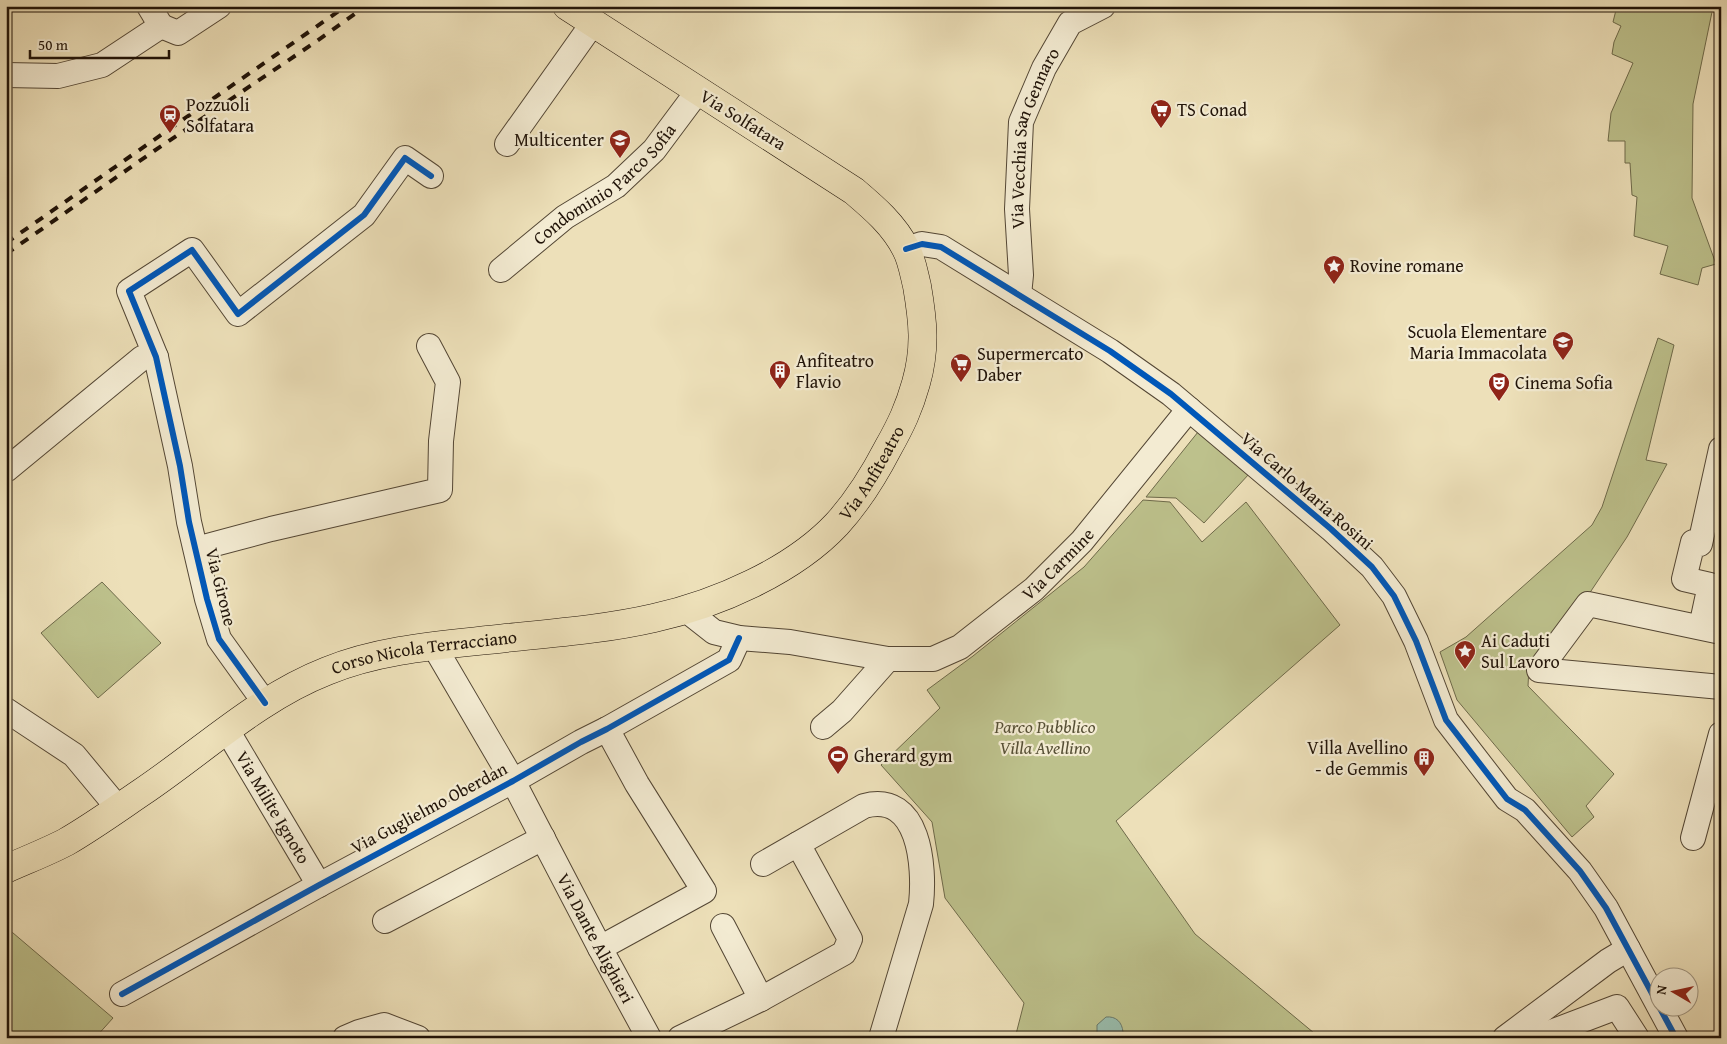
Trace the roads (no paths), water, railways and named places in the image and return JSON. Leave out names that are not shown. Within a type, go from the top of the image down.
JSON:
[{"type":"main road","name":"Via Solfatara","points":[[567,6],[854,191],[885,218],[906,249]]},
{"type":"main road","name":"Via Anfiteatro","points":[[686,610],[732,594],[767,576],[801,554],[835,526],[859,498],[908,411],[921,365],[923,321],[914,273],[906,249]]},
{"type":"main road","name":"Corso Nicola Terracciano","points":[[6,869],[66,842],[142,792],[266,703],[300,682],[348,662],[414,648],[605,627],[654,619],[686,610]]},
{"type":"street","points":[[6,75],[58,76],[102,64],[155,16],[178,33],[219,6]]},
{"type":"street","name":"Via Vecchia San Gennaro","points":[[1019,295],[1021,274],[1017,210],[1021,122],[1044,68],[1071,15],[1087,16],[1103,6]]},
{"type":"street","points":[[508,144],[593,23]]},
{"type":"street","name":"Condominio Parco Sofia","points":[[501,270],[565,218],[616,186],[654,150],[698,91]]},
{"type":"street","name":"Via Girone","points":[[266,703],[219,639],[196,549],[156,358],[129,292],[192,250],[238,314],[364,215],[405,158],[431,176]]},
{"type":"street","name":"Via Carlo Maria Rosini","points":[[906,249],[922,244],[941,247],[1110,351],[1171,394],[1331,529],[1372,568],[1398,604],[1416,642],[1446,720],[1508,799],[1525,810],[1580,871],[1606,908],[1676,1038]]},
{"type":"street","points":[[196,549],[270,529],[440,490],[441,441],[448,382],[429,346]]},
{"type":"street","points":[[6,470],[142,358],[156,358]]},
{"type":"street","name":"Via Carmine","points":[[888,658],[933,659],[960,647],[1034,589],[1082,541],[1189,409]]},
{"type":"street","points":[[1721,449],[1716,497],[1700,544],[1693,542],[1684,579],[1710,585],[1711,630],[1588,604],[1539,670],[1721,687]]},
{"type":"street","points":[[686,610],[714,632],[739,638],[790,642],[888,658]]},
{"type":"street","name":"Via Guglielmo Oberdan","points":[[122,994],[318,885],[513,781],[580,742],[608,729],[729,660],[739,638]]},
{"type":"street","name":"Via Dante Alighieri","points":[[434,646],[513,781],[649,1038]]},
{"type":"street","points":[[823,727],[842,711],[888,658]]},
{"type":"street","points":[[6,710],[74,755],[118,808]]},
{"type":"street","points":[[600,948],[704,892],[637,784],[608,729]]},
{"type":"street","name":"Via Milite Ignoto","points":[[226,730],[318,885]]},
{"type":"street","points":[[1693,838],[1721,734]]},
{"type":"street","points":[[763,864],[864,806],[877,802],[890,806],[906,819],[914,834],[921,858],[923,884],[921,904],[881,1038]]},
{"type":"street","points":[[385,921],[543,838]]},
{"type":"street","points":[[680,1038],[761,999],[844,953],[850,939],[798,844]]},
{"type":"street","points":[[723,926],[761,999]]},
{"type":"street","points":[[1520,1036],[1608,961],[1628,949]]},
{"type":"street","points":[[1520,1036],[1538,1037],[1617,1007],[1634,989],[1645,982]]},
{"type":"street","points":[[1617,1007],[1637,1038]]},
{"type":"street","points":[[345,1038],[384,1025],[418,1038]]},
{"type":"railway","points":[[6,243],[346,6]]},
{"type":"railway","points":[[6,254],[366,6]]},
{"type":"place","name":"TS Conad","points":[[1161,129]]},
{"type":"place","name":"Pozzuoli Solfatara","points":[[170,134]]},
{"type":"place","name":"Multicenter","points":[[620,159]]},
{"type":"place","name":"Rovine romane","points":[[1334,285]]},
{"type":"place","name":"Scuola Elementare Maria Immacolata","points":[[1563,361]]},
{"type":"place","name":"Supermercato Daber","points":[[961,383]]},
{"type":"place","name":"Anfiteatro Flavio","points":[[780,390]]},
{"type":"place","name":"Cinema Sofia","points":[[1499,402]]},
{"type":"place","name":"Ai Caduti Sul Lavoro","points":[[1465,670]]},
{"type":"place","name":"Gherard gym","points":[[838,775]]},
{"type":"place","name":"Villa Avellino - de Gemmis","points":[[1424,777]]},
{"type":"park label","name":"Parco Pubblico Villa Avellino","points":[[1045,738]]}]
